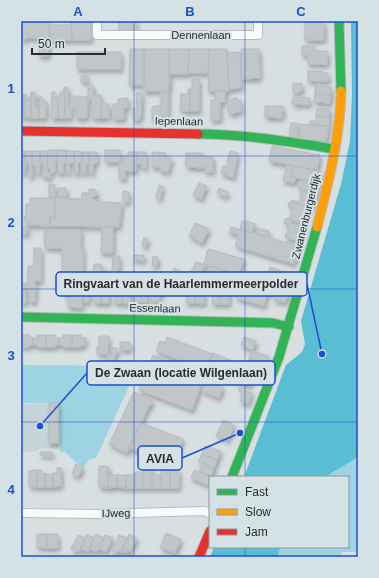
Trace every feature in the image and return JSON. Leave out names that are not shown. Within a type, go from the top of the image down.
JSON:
[{"type":"street","name":"Dennenlaan","points":[[97,21],[97,35],[258,35],[258,21]]},
{"type":"street","name":"Zwanenburgerdijk","points":[[232,476],[279,357],[289,327],[323,205],[335,149],[340,101],[339,21]]},
{"type":"street","name":"Iepenlaan","points":[[21,131],[217,134],[285,141],[335,149]]},
{"type":"street","name":"Essenlaan","points":[[21,317],[272,323],[289,327]]},
{"type":"street","name":"IJweg","points":[[21,513],[99,514],[205,511],[209,513]]},
{"type":"street","points":[[199,557],[209,533]]},
{"type":"shaded area","points":[[351,21],[358,21],[358,457],[327,476],[244,476],[286,365],[302,352],[305,344],[301,321],[341,184],[350,141],[352,95]]},
{"type":"shaded area","points":[[21,365],[112,366],[110,374],[131,382],[96,458],[89,459],[83,469],[65,452],[60,452],[59,403],[21,403]]},
{"type":"shaded area","points":[[58,403],[59,449],[39,448],[38,451],[21,452],[21,404]]},
{"type":"shaded area","points":[[358,457],[358,552],[342,552],[339,557],[277,557],[281,548],[349,548],[349,476],[327,476]]},
{"type":"shaded area","points":[[214,548],[281,548],[277,557],[210,557]]},
{"type":"building","points":[[21,21],[48,21],[49,38],[25,38],[25,40],[21,40]]},
{"type":"building","points":[[71,21],[91,21],[91,40],[72,40]]},
{"type":"building","points":[[119,21],[136,21],[136,30],[119,30]]},
{"type":"building","points":[[305,21],[324,21],[324,40],[304,40]]},
{"type":"building","points":[[50,25],[71,25],[72,40],[50,40]]},
{"type":"building","points":[[39,44],[49,44],[48,56],[39,56]]},
{"type":"building","points":[[302,46],[314,46],[314,51],[327,51],[327,64],[308,64],[308,55],[302,55]]},
{"type":"building","points":[[130,49],[144,49],[144,85],[129,85]]},
{"type":"building","points":[[144,49],[169,49],[169,91],[144,91]]},
{"type":"building","points":[[169,49],[189,49],[188,74],[170,74],[169,91]]},
{"type":"building","points":[[189,49],[209,49],[208,73],[188,73]]},
{"type":"building","points":[[209,49],[227,49],[229,91],[208,91]]},
{"type":"building","points":[[241,49],[259,49],[260,78],[242,79]]},
{"type":"building","points":[[77,52],[121,52],[121,69],[77,69]]},
{"type":"building","points":[[240,52],[241,88],[229,89],[227,53]]},
{"type":"building","points":[[308,71],[322,71],[322,73],[328,73],[328,81],[308,81]]},
{"type":"building","points":[[81,75],[87,75],[87,82],[81,82]]},
{"type":"building","points":[[192,79],[199,79],[199,111],[190,111],[190,89],[193,89]]},
{"type":"building","points":[[293,83],[302,84],[302,91],[299,91],[299,93],[293,93]]},
{"type":"building","points":[[316,84],[331,87],[331,95],[315,94]]},
{"type":"building","points":[[88,85],[93,85],[93,95],[101,95],[101,118],[92,118],[92,99],[88,99]]},
{"type":"building","points":[[64,87],[65,118],[58,118],[58,99],[60,99],[60,92],[64,92]]},
{"type":"building","points":[[65,87],[68,87],[68,106],[71,106],[71,118],[65,118]]},
{"type":"building","points":[[188,89],[190,89],[190,111],[180,111],[181,94],[188,94]]},
{"type":"building","points":[[215,91],[225,91],[225,102],[220,102],[220,120],[211,120],[211,100],[215,100]]},
{"type":"building","points":[[32,92],[35,92],[35,106],[38,106],[39,97],[39,118],[31,118]]},
{"type":"building","points":[[52,92],[55,92],[55,99],[58,99],[58,118],[51,118]]},
{"type":"building","points":[[161,92],[168,92],[168,116],[161,116],[161,120],[152,120],[152,107],[161,105]]},
{"type":"building","points":[[136,93],[142,93],[140,120],[133,120],[133,108],[137,108]]},
{"type":"building","points":[[24,94],[27,95],[27,101],[31,101],[31,118],[24,117]]},
{"type":"building","points":[[24,94],[24,117],[21,117],[21,97],[23,97]]},
{"type":"building","points":[[315,94],[331,95],[330,103],[314,102]]},
{"type":"building","points":[[73,96],[88,97],[87,118],[76,118],[76,106],[73,106]]},
{"type":"building","points":[[39,97],[42,97],[42,101],[46,101],[46,118],[39,118]]},
{"type":"building","points":[[293,97],[310,98],[309,105],[292,104]]},
{"type":"building","points":[[128,98],[128,108],[124,108],[124,119],[113,119],[113,104],[118,104],[118,99]]},
{"type":"building","points":[[233,98],[241,100],[241,112],[235,112],[231,115],[230,112],[228,112],[228,100],[233,100]]},
{"type":"building","points":[[101,104],[109,104],[109,118],[101,118]]},
{"type":"building","points":[[265,106],[283,106],[282,118],[265,117]]},
{"type":"building","points":[[317,108],[330,109],[329,117],[316,116]]},
{"type":"building","points":[[316,116],[329,117],[329,126],[309,124],[310,121],[316,121]]},
{"type":"building","points":[[291,123],[298,123],[297,137],[289,137]]},
{"type":"building","points":[[300,124],[329,127],[326,141],[299,139]]},
{"type":"building","points":[[272,146],[320,155],[317,170],[269,161]]},
{"type":"building","points":[[48,150],[57,150],[55,172],[50,172],[50,168],[47,168]]},
{"type":"building","points":[[57,150],[66,150],[66,163],[63,163],[63,173],[58,173]]},
{"type":"building","points":[[105,150],[120,150],[120,162],[105,162]]},
{"type":"building","points":[[21,151],[25,151],[25,173],[21,173]]},
{"type":"building","points":[[25,151],[32,151],[32,177],[29,177],[29,163],[26,163],[25,173]]},
{"type":"building","points":[[32,151],[40,151],[40,173],[36,173],[36,166],[33,166],[32,177]]},
{"type":"building","points":[[40,151],[48,151],[47,173],[50,173],[51,178],[43,177],[43,163],[41,163],[40,173]]},
{"type":"building","points":[[66,151],[74,151],[74,163],[69,163],[70,173],[66,173]]},
{"type":"building","points":[[74,151],[82,152],[81,173],[81,163],[78,163],[78,173],[74,173]]},
{"type":"building","points":[[230,151],[238,153],[233,178],[221,173],[223,166],[226,167],[228,164],[228,161],[226,161],[227,159],[228,160]]},
{"type":"building","points":[[82,152],[89,152],[89,173],[88,163],[86,163],[86,173],[81,173]]},
{"type":"building","points":[[89,152],[97,152],[97,163],[93,164],[93,173],[89,173]]},
{"type":"building","points":[[128,152],[137,152],[136,171],[125,171],[125,179],[119,179],[119,164],[124,164],[124,156],[128,156]]},
{"type":"building","points":[[137,152],[146,152],[146,168],[142,168],[142,164],[137,164]]},
{"type":"building","points":[[152,152],[166,153],[166,158],[172,158],[168,172],[160,171],[160,167],[152,167]]},
{"type":"building","points":[[186,153],[203,153],[203,157],[213,157],[213,172],[205,172],[206,168],[186,167]]},
{"type":"building","points":[[287,164],[293,166],[291,177],[296,177],[294,183],[283,181]]},
{"type":"building","points":[[293,166],[322,172],[320,182],[291,177]]},
{"type":"building","points":[[300,180],[319,184],[318,193],[298,189]]},
{"type":"building","points":[[199,183],[207,186],[201,199],[193,195]]},
{"type":"building","points":[[49,184],[55,185],[55,197],[49,197]]},
{"type":"building","points":[[159,185],[163,186],[160,199],[156,198]]},
{"type":"building","points":[[58,188],[66,188],[66,197],[58,197]]},
{"type":"building","points":[[219,188],[228,192],[226,197],[217,193]]},
{"type":"building","points":[[89,189],[95,189],[98,195],[92,197],[94,200],[122,203],[119,227],[50,226],[50,217],[55,217],[55,198],[82,199],[82,193],[89,193]]},
{"type":"building","points":[[123,191],[129,192],[129,202],[123,202]]},
{"type":"building","points":[[302,191],[317,194],[314,207],[291,202],[292,200],[299,202]]},
{"type":"building","points":[[30,198],[55,198],[55,217],[50,217],[50,226],[26,225],[26,220],[24,220],[24,217],[26,217],[26,204],[30,204]]},
{"type":"building","points":[[289,202],[305,206],[304,209],[309,211],[305,221],[301,220],[300,223],[289,219],[293,208],[288,206]]},
{"type":"building","points":[[286,218],[292,220],[291,223],[305,227],[300,242],[285,237],[289,225],[284,223]]},
{"type":"building","points":[[242,221],[255,224],[252,233],[240,229]]},
{"type":"building","points":[[195,223],[209,229],[202,243],[189,236]]},
{"type":"building","points":[[21,227],[28,227],[27,234],[21,234]]},
{"type":"building","points":[[102,227],[113,227],[113,253],[101,253]]},
{"type":"building","points":[[231,227],[295,245],[294,249],[298,250],[294,264],[235,246],[239,234],[229,233]]},
{"type":"building","points":[[257,228],[269,231],[268,237],[256,234]]},
{"type":"building","points":[[44,230],[81,230],[81,248],[83,248],[83,279],[62,279],[62,248],[45,248]]},
{"type":"building","points":[[144,237],[148,239],[146,247],[142,246]]},
{"type":"building","points":[[34,248],[41,248],[41,281],[35,281],[35,302],[29,302],[29,292],[27,291],[28,266],[34,266]]},
{"type":"building","points":[[208,249],[244,259],[239,274],[204,264]]},
{"type":"building","points":[[134,255],[144,255],[144,261],[133,260]]},
{"type":"building","points":[[113,256],[120,256],[117,283],[111,283]]},
{"type":"building","points":[[153,256],[158,257],[157,266],[152,266]]},
{"type":"building","points":[[196,262],[205,265],[199,278],[190,274]]},
{"type":"building","points":[[94,264],[100,264],[101,266],[101,303],[94,303],[93,291],[98,291],[98,281],[93,281]]},
{"type":"building","points":[[101,266],[103,266],[103,270],[106,270],[105,291],[109,291],[109,303],[101,303]]},
{"type":"building","points":[[209,266],[224,271],[223,278],[209,277]]},
{"type":"building","points":[[270,267],[291,274],[288,284],[282,282],[280,287],[265,283]]},
{"type":"building","points":[[174,268],[184,273],[179,283],[177,282],[173,291],[165,288]]},
{"type":"building","points":[[242,276],[270,284],[289,292],[285,303],[273,299],[275,294],[273,293],[267,293],[264,306],[236,298]]},
{"type":"building","points":[[135,281],[141,281],[141,302],[134,302]]},
{"type":"building","points":[[141,281],[148,281],[147,302],[141,302]]},
{"type":"building","points":[[155,281],[164,282],[163,294],[159,294],[159,302],[151,302],[152,290],[155,290]]},
{"type":"building","points":[[220,281],[220,304],[212,304],[213,291],[219,291]]},
{"type":"building","points":[[221,281],[229,281],[229,304],[220,304]]},
{"type":"building","points":[[84,282],[89,282],[89,302],[84,302]]},
{"type":"building","points":[[21,283],[26,283],[26,303],[21,303]]},
{"type":"building","points":[[66,285],[74,286],[74,290],[82,290],[82,308],[68,307],[68,297],[65,297]]},
{"type":"building","points":[[115,286],[123,287],[122,303],[114,303]]},
{"type":"building","points":[[127,287],[131,287],[130,304],[122,303],[123,292],[127,292]]},
{"type":"building","points":[[189,288],[196,289],[195,303],[186,303],[187,291]]},
{"type":"building","points":[[196,289],[200,289],[200,292],[204,292],[204,304],[195,303]]},
{"type":"building","points":[[21,335],[29,335],[29,338],[33,338],[33,345],[29,345],[29,347],[21,347]]},
{"type":"building","points":[[37,335],[46,335],[46,347],[37,347],[36,345],[33,345],[33,338],[37,338]]},
{"type":"building","points":[[46,335],[55,335],[55,338],[59,338],[59,345],[55,345],[55,347],[46,347]]},
{"type":"building","points":[[63,335],[72,335],[72,347],[63,347],[63,345],[59,345],[59,338],[63,338]]},
{"type":"building","points":[[72,335],[81,335],[81,338],[86,338],[85,345],[81,345],[81,347],[72,347]]},
{"type":"building","points":[[99,336],[109,336],[108,354],[97,354],[97,347],[99,347]]},
{"type":"building","points":[[167,337],[212,354],[206,370],[156,351],[160,341],[165,343]]},
{"type":"building","points":[[244,337],[256,341],[253,350],[241,345]]},
{"type":"building","points":[[120,342],[130,342],[130,350],[120,350]]},
{"type":"building","points":[[111,348],[117,348],[117,354],[115,354],[114,363],[107,363],[107,355],[111,355]]},
{"type":"building","points":[[252,351],[268,356],[266,363],[249,358]]},
{"type":"building","points":[[213,353],[230,360],[228,363],[255,373],[250,386],[206,370]]},
{"type":"building","points":[[153,355],[205,374],[192,410],[139,390]]},
{"type":"building","points":[[249,358],[266,363],[263,370],[257,368],[256,370],[253,369],[254,367],[250,366],[251,363],[248,362]]},
{"type":"building","points":[[206,381],[223,387],[219,398],[202,391]]},
{"type":"building","points":[[240,387],[246,389],[245,391],[252,393],[248,404],[240,401],[243,393],[239,391]]},
{"type":"building","points":[[134,392],[153,401],[150,407],[149,406],[127,453],[109,444]]},
{"type":"building","points":[[49,403],[58,403],[58,443],[49,443]]},
{"type":"building","points":[[223,420],[234,425],[228,440],[216,436]]},
{"type":"building","points":[[141,423],[183,439],[176,459],[156,451],[154,458],[129,448]]},
{"type":"building","points":[[205,446],[221,451],[217,460],[202,454]]},
{"type":"building","points":[[40,452],[52,452],[52,456],[40,455]]},
{"type":"building","points":[[202,454],[217,460],[214,468],[198,462]]},
{"type":"building","points":[[203,463],[214,468],[211,476],[199,472]]},
{"type":"building","points":[[76,464],[83,467],[78,477],[72,474]]},
{"type":"building","points":[[99,466],[108,466],[108,488],[99,487]]},
{"type":"building","points":[[161,466],[170,466],[170,488],[161,488]]},
{"type":"building","points":[[57,468],[61,468],[61,486],[53,487],[53,473],[57,473]]},
{"type":"building","points":[[143,469],[152,469],[152,488],[143,488]]},
{"type":"building","points":[[37,470],[37,487],[29,486],[29,471]]},
{"type":"building","points":[[37,470],[41,470],[41,474],[45,474],[45,487],[37,487]]},
{"type":"building","points":[[170,470],[179,470],[179,488],[170,488]]},
{"type":"building","points":[[194,470],[211,476],[209,476],[208,485],[191,478]]},
{"type":"building","points":[[135,472],[143,472],[143,488],[135,488]]},
{"type":"building","points":[[45,474],[53,474],[53,487],[45,487]]},
{"type":"building","points":[[108,475],[117,475],[117,487],[108,488]]},
{"type":"building","points":[[117,475],[126,475],[126,488],[117,487]]},
{"type":"building","points":[[126,475],[135,475],[135,488],[126,488]]},
{"type":"building","points":[[152,475],[161,475],[161,488],[152,488]]},
{"type":"building","points":[[166,533],[181,539],[175,553],[160,548]]},
{"type":"building","points":[[37,534],[47,534],[47,548],[37,547]]},
{"type":"building","points":[[47,534],[58,534],[58,548],[47,548]]},
{"type":"building","points":[[87,534],[94,538],[88,552],[81,549]]},
{"type":"building","points":[[96,534],[104,538],[97,552],[89,549]]},
{"type":"building","points":[[129,534],[137,538],[130,552],[128,550],[127,552],[122,552]]},
{"type":"building","points":[[78,535],[85,538],[79,552],[71,549]]},
{"type":"building","points":[[105,535],[113,538],[106,552],[99,549]]},
{"type":"building","points":[[119,535],[127,538],[121,552],[112,552]]},
{"type":"traffic: fast","points":[[339,21],[341,91]]},
{"type":"traffic: fast","points":[[198,134],[250,137],[335,149]]},
{"type":"traffic: fast","points":[[232,476],[279,357],[317,227]]},
{"type":"traffic: fast","points":[[21,317],[273,323],[289,327]]},
{"type":"traffic: slow","points":[[317,227],[336,142],[339,124],[341,91]]},
{"type":"traffic: jam","points":[[21,131],[198,134]]},
{"type":"traffic: jam","points":[[199,557],[209,533]]},
{"type":"place","name":"Ringvaart van de Haarlemmermeerpolder","points":[[322,354]]},
{"type":"place","name":"De Zwaan (locatie Wilgenlaan)","points":[[40,426]]},
{"type":"place","name":"AVIA","points":[[240,433]]}]
